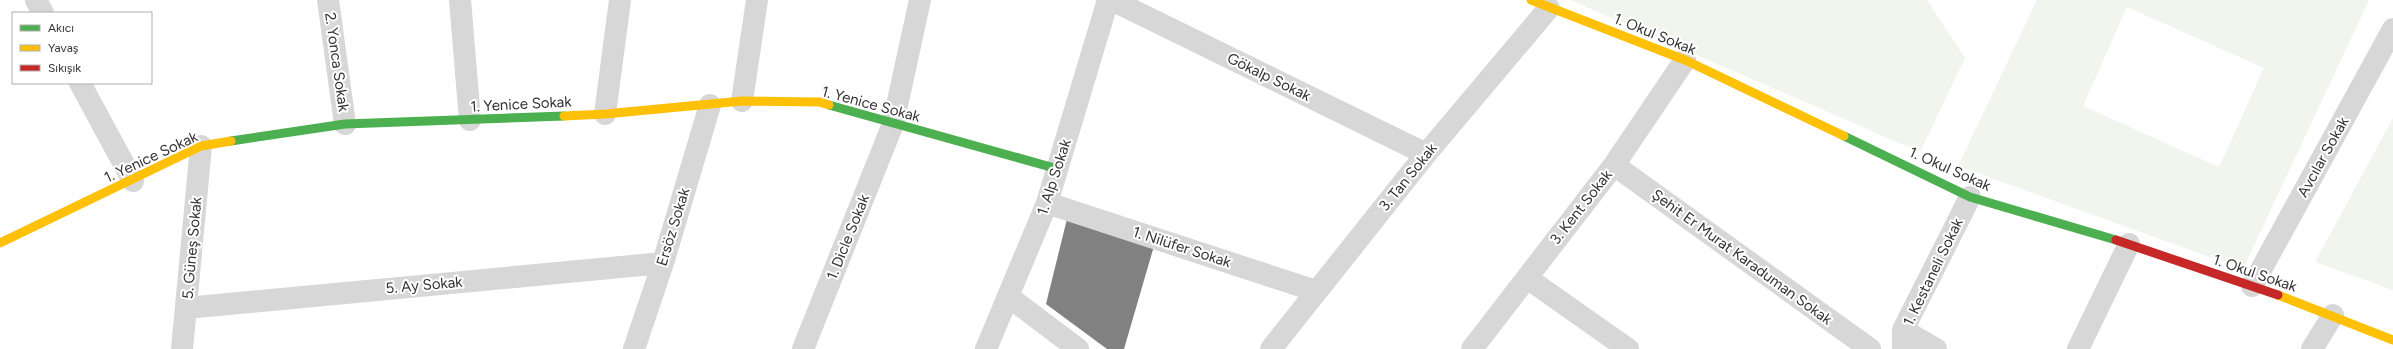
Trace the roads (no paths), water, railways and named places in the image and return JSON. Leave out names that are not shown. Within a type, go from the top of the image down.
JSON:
[{"type":"street","points":[[36,0],[42,12]]},
{"type":"street","name":"2. Yonca Sokak","points":[[328,0],[346,124]]},
{"type":"street","points":[[460,0],[470,120]]},
{"type":"street","points":[[605,114],[620,0]]},
{"type":"street","points":[[742,101],[757,0]]},
{"type":"street","name":"1. Dicle Sokak","points":[[803,349],[893,124],[920,0]]},
{"type":"street","name":"1. Alp Sokak","points":[[986,349],[1047,203],[1108,0]]},
{"type":"street","name":"Gökalp Sokak","points":[[1112,0],[1426,154]]},
{"type":"street","name":"3. Tan Sokak","points":[[1271,349],[1426,154],[1540,4]]},
{"type":"street","name":"1. Okul Sokak","points":[[1540,4],[1684,60],[1970,196],[2129,244],[2333,315],[2393,340]]},
{"type":"street","name":"Avcılar Sokak","points":[[2252,286],[2393,28]]},
{"type":"street","name":"3. Kent Sokak","points":[[1472,349],[1614,165],[1684,60]]},
{"type":"street","points":[[81,84],[133,181]]},
{"type":"street","name":"1. Yenice Sokak","points":[[0,243],[133,181],[201,146],[346,124],[605,114],[742,101],[820,102],[893,124],[1058,169]]},
{"type":"street","name":"Ersöz Sokak","points":[[634,349],[663,263],[710,105]]},
{"type":"street","name":"5. Güneş Sokak","points":[[182,349],[201,146]]},
{"type":"street","name":"Şehit Er Murat Karaduman Sokak","points":[[1614,165],[1870,349]]},
{"type":"street","name":"1. Kestaneli Sokak","points":[[1903,340],[1970,196]]},
{"type":"street","name":"1. Nilüfer Sokak","points":[[1047,203],[1316,291]]},
{"type":"street","points":[[2078,349],[2129,244]]},
{"type":"street","name":"5. Ay Sokak","points":[[186,308],[663,263]]},
{"type":"street","points":[[1527,278],[1628,349]]},
{"type":"street","points":[[1009,297],[1078,349]]},
{"type":"street","points":[[2312,349],[2333,315]]},
{"type":"street","points":[[1903,340],[1936,349]]}]
